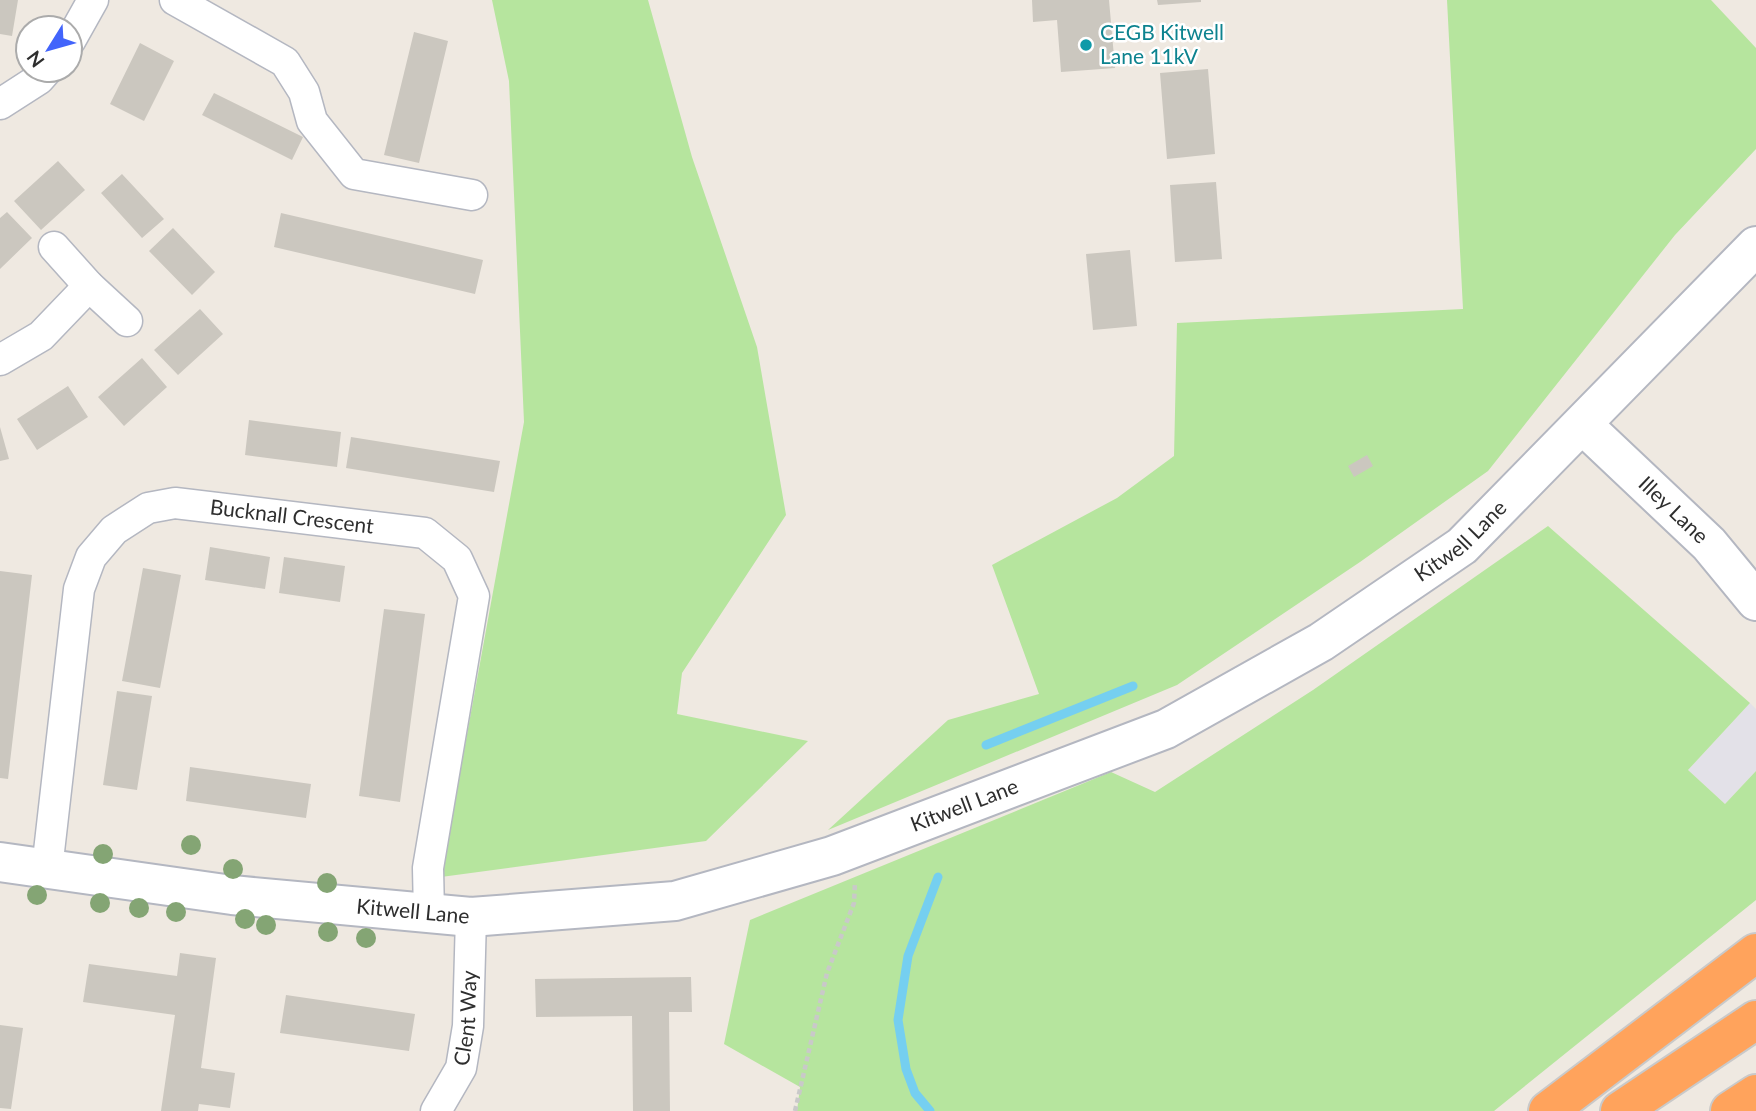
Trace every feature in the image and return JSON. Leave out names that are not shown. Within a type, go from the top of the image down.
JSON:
[{"type":"highway","points":[[1548,1111],[1756,953]]},
{"type":"highway","points":[[1620,1111],[1756,1020]]},
{"type":"highway","points":[[1730,1111],[1756,1094]]},
{"type":"street","points":[[84,16],[93,0]]},
{"type":"street","points":[[176,0],[285,62],[304,92],[312,121],[354,174],[472,195]]},
{"type":"street","points":[[0,104],[31,84]]},
{"type":"street","name":"Kitwell Lane","points":[[0,862],[232,895],[471,917],[675,901],[832,856],[1166,729],[1321,642],[1462,546],[1756,246]]},
{"type":"street","points":[[54,247],[89,286],[127,321]]},
{"type":"street","points":[[0,360],[41,335],[89,286]]},
{"type":"street","name":"Illey Lane","points":[[1583,425],[1709,544],[1756,601]]},
{"type":"street","name":"Bucknall Crescent","points":[[47,869],[79,589],[91,557],[114,530],[148,508],[175,503],[425,533],[457,559],[474,596],[428,868],[429,914]]},
{"type":"street","name":"Clent Way","points":[[436,1111],[461,1068],[468,1026],[471,917]]},
{"type":"path","points":[[795,1111],[827,973],[854,903],[858,846]]},
{"type":"shaded area","points":[[1750,703],[1756,709],[1756,771],[1725,804],[1688,770]]},
{"type":"green space","points":[[492,0],[648,0],[692,157],[757,347],[786,515],[682,673],[677,714],[808,741],[706,841],[441,877],[524,422],[509,81]]},
{"type":"green space","points":[[1447,0],[1711,0],[1756,48],[1756,149],[1675,235],[1488,471],[1360,562],[1177,685],[828,830],[948,720],[1039,694],[992,565],[1117,498],[1174,456],[1177,323],[1463,309]]},
{"type":"green space","points":[[1548,526],[1750,703],[1688,770],[1725,804],[1756,771],[1756,900],[1494,1111],[797,1111],[800,1087],[724,1044],[750,920],[1111,772],[1155,792],[1313,690]]},
{"type":"building","points":[[0,0],[18,0],[12,36],[0,34]]},
{"type":"building","name":"CEGB Kitwell Lane 11kV","points":[[1032,0],[1109,0],[1115,68],[1061,72],[1057,20],[1033,22]]},
{"type":"building","points":[[1157,0],[1201,0],[1201,2],[1158,5]]},
{"type":"building","points":[[414,32],[448,41],[419,163],[384,155]]},
{"type":"building","points":[[140,43],[174,61],[144,121],[110,104]]},
{"type":"building","points":[[1208,69],[1215,154],[1167,159],[1160,73]]},
{"type":"building","points":[[214,93],[303,137],[292,160],[202,115]]},
{"type":"building","points":[[58,161],[85,190],[41,230],[14,201]]},
{"type":"building","points":[[122,174],[164,219],[142,238],[101,193]]},
{"type":"building","points":[[1216,182],[1222,259],[1175,262],[1170,185]]},
{"type":"building","points":[[7,212],[32,238],[0,269],[0,218]]},
{"type":"building","points":[[281,213],[483,260],[475,294],[274,247]]},
{"type":"building","points":[[173,228],[215,272],[192,295],[149,251]]},
{"type":"building","points":[[1130,250],[1137,326],[1093,330],[1086,254]]},
{"type":"building","points":[[200,309],[223,334],[178,375],[154,350]]},
{"type":"building","points":[[142,358],[167,387],[124,426],[98,397]]},
{"type":"building","points":[[68,386],[88,417],[37,450],[17,419]]},
{"type":"building","points":[[249,420],[341,432],[337,467],[245,455]]},
{"type":"building","points":[[0,427],[9,459],[0,461]]},
{"type":"building","points":[[351,437],[500,461],[494,492],[346,468]]},
{"type":"building","points":[[1367,455],[1373,466],[1354,477],[1348,466]]},
{"type":"building","points":[[210,547],[270,557],[265,589],[205,580]]},
{"type":"building","points":[[284,557],[345,566],[340,602],[279,593]]},
{"type":"building","points":[[143,568],[181,575],[160,688],[122,681]]},
{"type":"building","points":[[0,571],[32,575],[8,779],[0,778]]},
{"type":"building","points":[[384,609],[425,614],[400,802],[359,796]]},
{"type":"building","points":[[117,691],[152,696],[137,790],[103,785]]},
{"type":"building","points":[[190,767],[311,784],[306,818],[186,801]]},
{"type":"building","points":[[180,953],[216,958],[201,1068],[235,1073],[230,1108],[199,1104],[198,1111],[161,1111],[175,1015],[83,1002],[89,964],[177,976]]},
{"type":"building","points":[[691,977],[692,1012],[669,1012],[670,1111],[633,1111],[632,1016],[536,1017],[535,979]]},
{"type":"building","points":[[286,995],[415,1014],[409,1051],[280,1033]]},
{"type":"building","points":[[0,1025],[23,1028],[11,1109],[0,1108]]},
{"type":"waterway","points":[[986,745],[1133,686]]},
{"type":"waterway","points":[[930,1111],[915,1093],[906,1069],[898,1020],[908,956],[938,877]]},
{"type":"place","name":"CEGB Kitwell Lane 11kV","points":[[1086,45]]}]
